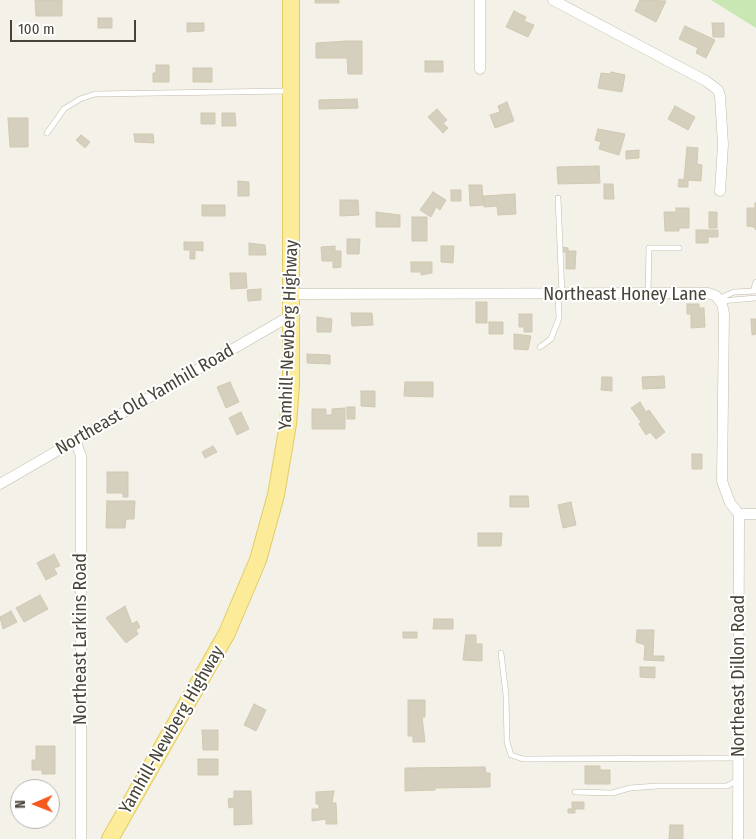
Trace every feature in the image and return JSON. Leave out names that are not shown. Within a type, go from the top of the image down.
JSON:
[{"type":"main road","name":"Yamhill-Newberg Highway","points":[[110,839],[211,663],[237,612],[258,560],[276,495],[284,453],[291,386],[291,0]]},
{"type":"street","points":[[480,0],[480,69]]},
{"type":"street","points":[[552,0],[718,90],[723,145],[720,191]]},
{"type":"street","name":"Northeast Honey Lane","points":[[292,294],[708,293],[719,300],[724,314],[722,481],[730,503],[739,514]]},
{"type":"street","name":"Northeast Old Yamhill Road","points":[[0,484],[283,320],[292,318]]},
{"type":"street","name":"Northeast Larkins Road","points":[[75,440],[81,456],[81,839]]},
{"type":"street","points":[[739,514],[756,514]]},
{"type":"street","name":"Northeast Dillon Road","points":[[738,839],[739,514]]},
{"type":"lane","points":[[47,133],[64,109],[80,99],[95,94],[291,91]]},
{"type":"lane","points":[[540,347],[551,339],[558,318],[560,294],[558,198]]},
{"type":"lane","points":[[648,294],[649,248],[679,248]]},
{"type":"lane","points":[[719,300],[734,292],[755,291],[756,282]]},
{"type":"lane","points":[[719,300],[756,298]]},
{"type":"lane","points":[[501,653],[506,695],[507,742],[511,754],[523,759],[739,758]]},
{"type":"lane","points":[[575,792],[612,793],[630,788],[657,786],[727,786],[739,780]]},
{"type":"green space","points":[[711,0],[756,0],[756,28]]},
{"type":"building","points":[[35,0],[62,0],[62,16],[36,16]]},
{"type":"building","points":[[315,0],[339,0],[339,3],[315,3]]},
{"type":"building","points":[[640,0],[666,1],[656,22],[635,11]]},
{"type":"building","points":[[514,11],[526,17],[524,21],[534,25],[528,37],[506,27]]},
{"type":"building","points":[[98,18],[112,18],[112,28],[98,28]]},
{"type":"building","points":[[187,23],[204,23],[204,31],[187,32]]},
{"type":"building","points":[[712,23],[724,23],[724,37],[713,37]]},
{"type":"building","points":[[685,26],[715,40],[706,58],[696,53],[698,48],[679,39]]},
{"type":"building","points":[[362,41],[362,74],[348,74],[347,58],[316,58],[316,43]]},
{"type":"building","points":[[425,61],[443,61],[443,72],[425,72]]},
{"type":"building","points":[[156,65],[169,65],[169,82],[153,82],[153,73],[156,73]]},
{"type":"building","points":[[193,68],[212,68],[212,82],[193,82]]},
{"type":"building","points":[[611,72],[625,75],[622,92],[598,88],[601,73],[610,74]]},
{"type":"building","points":[[357,99],[358,108],[319,109],[319,100]]},
{"type":"building","points":[[507,102],[514,121],[495,128],[490,115],[500,112],[498,106]]},
{"type":"building","points":[[675,106],[695,117],[688,130],[668,119]]},
{"type":"building","points":[[437,109],[447,120],[443,123],[448,128],[443,133],[428,117]]},
{"type":"building","points":[[201,113],[215,113],[215,124],[201,124]]},
{"type":"building","points":[[222,113],[235,113],[236,126],[222,126]]},
{"type":"building","points":[[8,118],[28,118],[28,147],[10,147]]},
{"type":"building","points":[[598,129],[625,134],[619,155],[599,149],[601,142],[595,140]]},
{"type":"building","points":[[134,134],[153,134],[154,143],[135,142]]},
{"type":"building","points":[[81,135],[90,142],[85,148],[76,140]]},
{"type":"building","points":[[687,147],[698,148],[697,164],[702,165],[701,181],[688,180],[688,187],[678,187],[679,179],[684,180]]},
{"type":"building","points":[[639,150],[639,158],[626,159],[626,151]]},
{"type":"building","points":[[599,166],[600,183],[558,184],[557,167]]},
{"type":"building","points":[[238,181],[249,182],[249,196],[238,196]]},
{"type":"building","points":[[604,184],[613,184],[614,199],[604,199]]},
{"type":"building","points":[[469,185],[482,185],[483,205],[470,206]]},
{"type":"building","points":[[451,190],[461,190],[461,201],[451,201]]},
{"type":"building","points":[[433,192],[446,200],[440,210],[436,207],[431,217],[420,210]]},
{"type":"building","points":[[515,194],[516,214],[498,215],[497,206],[484,207],[483,196]]},
{"type":"building","points":[[340,200],[358,200],[359,215],[340,216]]},
{"type":"building","points":[[755,203],[756,230],[754,227],[747,226],[747,208],[755,208]]},
{"type":"building","points":[[202,205],[225,205],[225,216],[202,216]]},
{"type":"building","points":[[676,208],[689,208],[689,228],[679,228],[679,231],[665,231],[664,212],[676,212]]},
{"type":"building","points":[[376,212],[400,215],[400,227],[376,227]]},
{"type":"building","points":[[709,212],[717,212],[717,228],[709,228]]},
{"type":"building","points":[[412,217],[427,217],[427,241],[412,241]]},
{"type":"building","points":[[696,230],[718,230],[718,237],[708,237],[708,243],[696,243]]},
{"type":"building","points":[[347,239],[360,239],[359,254],[347,254]]},
{"type":"building","points":[[184,242],[203,242],[203,251],[195,250],[195,259],[190,259],[190,250],[184,250]]},
{"type":"building","points":[[249,243],[265,245],[266,255],[249,255]]},
{"type":"building","points":[[335,246],[335,251],[341,251],[341,267],[333,268],[333,261],[322,261],[321,247]]},
{"type":"building","points":[[441,246],[454,246],[453,263],[441,262]]},
{"type":"building","points":[[562,247],[568,248],[568,251],[576,251],[575,269],[566,269],[566,252],[562,252]]},
{"type":"building","points":[[411,262],[432,262],[432,273],[421,275],[421,272],[411,272]]},
{"type":"building","points":[[230,273],[246,273],[247,288],[231,289]]},
{"type":"building","points":[[261,289],[261,300],[248,301],[247,290]]},
{"type":"building","points":[[476,302],[487,302],[487,323],[476,323]]},
{"type":"building","points":[[687,304],[699,304],[699,308],[704,308],[705,327],[691,328],[691,314],[687,314]]},
{"type":"building","points":[[351,313],[372,313],[373,325],[352,326]]},
{"type":"building","points":[[519,314],[532,314],[532,332],[524,332],[524,327],[519,327]]},
{"type":"building","points":[[317,317],[332,319],[331,332],[317,332]]},
{"type":"building","points":[[751,319],[756,319],[756,334],[752,335]]},
{"type":"building","points":[[489,322],[503,322],[503,334],[489,334]]},
{"type":"building","points":[[514,334],[531,336],[528,350],[514,349]]},
{"type":"building","points":[[307,354],[330,355],[330,364],[307,363]]},
{"type":"building","points":[[664,376],[665,388],[643,389],[642,377]]},
{"type":"building","points":[[602,377],[612,377],[612,391],[601,390]]},
{"type":"building","points":[[230,382],[239,402],[226,408],[217,387]]},
{"type":"building","points":[[405,382],[433,382],[433,397],[404,396]]},
{"type":"building","points":[[361,391],[375,391],[375,407],[361,406]]},
{"type":"building","points":[[640,402],[646,412],[649,410],[665,432],[656,439],[650,432],[646,435],[639,424],[641,422],[631,408]]},
{"type":"building","points":[[347,407],[355,407],[355,419],[347,419]]},
{"type":"building","points":[[345,408],[345,429],[312,429],[312,409],[326,409],[326,415],[332,415],[332,409]]},
{"type":"building","points":[[241,412],[249,429],[237,435],[229,418]]},
{"type":"building","points":[[213,446],[217,452],[205,458],[202,452]]},
{"type":"building","points":[[692,454],[702,454],[702,469],[692,469]]},
{"type":"building","points":[[107,472],[128,472],[128,497],[123,497],[123,493],[107,493]]},
{"type":"building","points":[[510,496],[528,496],[529,507],[510,507]]},
{"type":"building","points":[[107,501],[135,501],[134,519],[126,519],[125,528],[106,528]]},
{"type":"building","points":[[571,502],[576,525],[563,528],[558,505]]},
{"type":"building","points":[[478,533],[502,533],[501,546],[478,546]]},
{"type":"building","points":[[54,554],[60,566],[54,568],[57,574],[46,580],[37,563]]},
{"type":"building","points":[[40,595],[48,609],[24,622],[16,608]]},
{"type":"building","points":[[125,606],[132,624],[137,621],[140,627],[136,630],[138,634],[126,643],[106,618]]},
{"type":"building","points":[[11,611],[17,622],[3,629],[0,617]]},
{"type":"building","points":[[434,619],[453,619],[453,629],[433,629]]},
{"type":"building","points":[[637,630],[654,630],[653,656],[664,656],[664,661],[644,660],[645,645],[636,642]]},
{"type":"building","points":[[403,632],[417,632],[417,638],[403,638]]},
{"type":"building","points":[[466,635],[476,635],[476,644],[482,644],[482,661],[463,660]]},
{"type":"building","points":[[640,667],[655,667],[655,678],[640,677]]},
{"type":"building","points":[[408,700],[425,700],[425,717],[422,717],[425,742],[413,742],[413,736],[408,736]]},
{"type":"building","points":[[254,704],[266,710],[256,731],[244,725]]},
{"type":"building","points":[[202,730],[218,730],[218,750],[203,750]]},
{"type":"building","points":[[36,746],[55,746],[55,774],[42,774],[42,770],[32,770],[32,760],[36,760]]},
{"type":"building","points":[[198,759],[218,759],[218,775],[198,775]]},
{"type":"building","points":[[585,766],[600,766],[600,770],[610,770],[610,784],[585,784]]},
{"type":"building","points":[[485,767],[486,773],[490,773],[490,787],[435,788],[435,790],[405,791],[405,768]]},
{"type":"building","points":[[234,791],[251,791],[252,824],[234,825],[234,807],[229,808],[228,799],[234,798]]},
{"type":"building","points":[[334,791],[332,803],[336,803],[337,824],[326,824],[326,819],[312,821],[312,809],[319,809],[319,804],[316,804],[316,792]]},
{"type":"building","points":[[572,802],[584,802],[584,809],[575,809],[575,813],[568,813],[568,809],[572,809]]},
{"type":"building","points":[[670,825],[683,825],[683,839],[669,839]]}]
